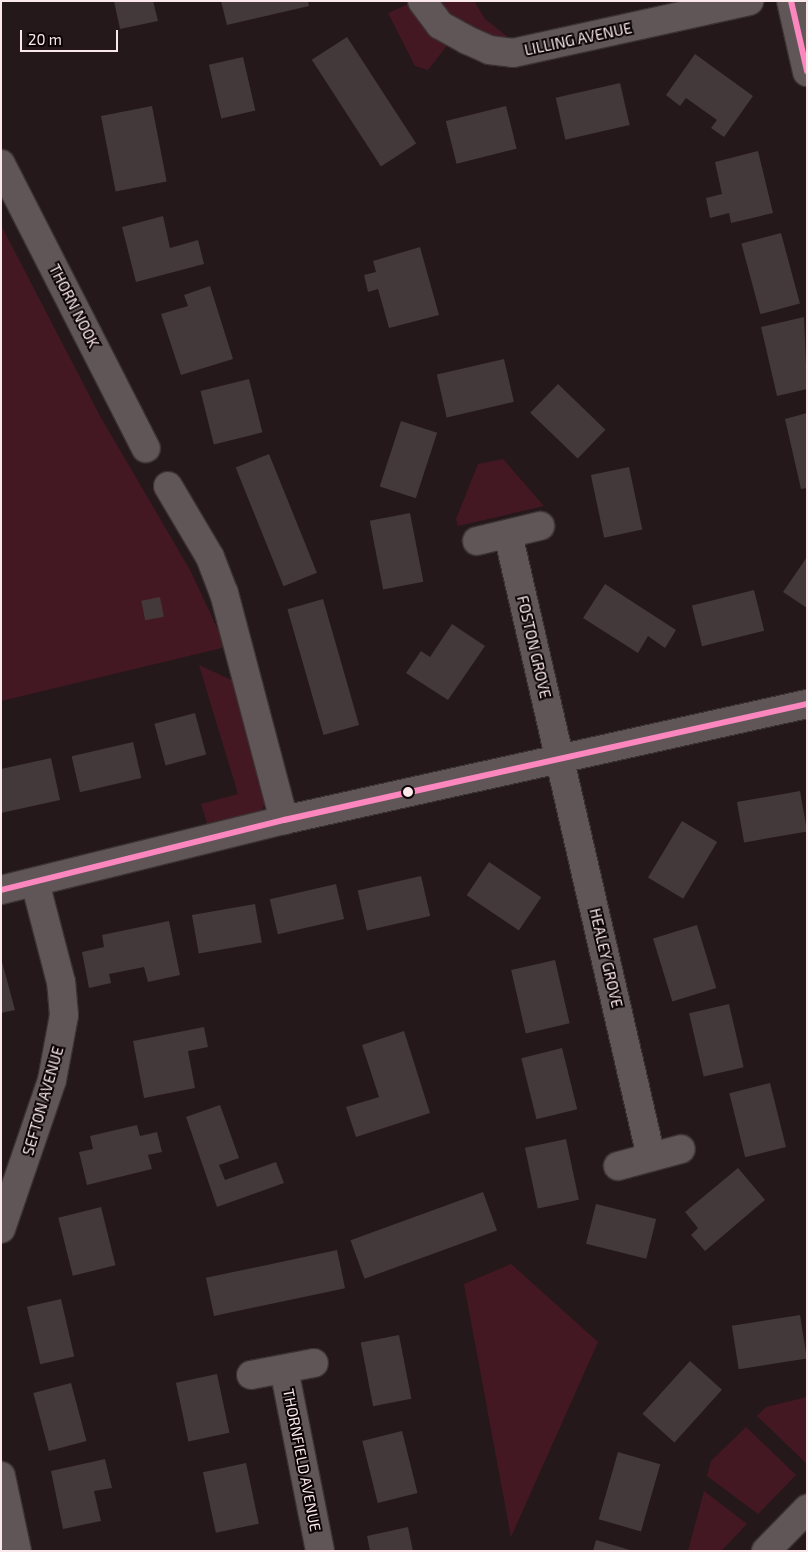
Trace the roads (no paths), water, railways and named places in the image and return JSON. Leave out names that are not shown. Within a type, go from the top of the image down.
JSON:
[{"type":"street","name":"LILLING AVENUE","points":[[422,1],[440,25],[489,50],[513,53],[749,1]]},
{"type":"street","points":[[791,1],[807,72]]},
{"type":"street","name":"THORN NOOK","points":[[1,164],[146,448]]},
{"type":"street","points":[[168,486],[210,556],[224,593],[284,820]]},
{"type":"street","points":[[477,541],[540,526]]},
{"type":"street","name":"FOSTON GROVE","points":[[508,534],[561,760]]},
{"type":"street","points":[[1,890],[284,820],[807,704]]},
{"type":"street","name":"HEALEY GROVE","points":[[561,760],[651,1157]]},
{"type":"street","name":"SEFTON AVENUE","points":[[1,1229],[52,1080],[64,1015],[61,982],[35,882]]},
{"type":"street","points":[[618,1166],[681,1148]]},
{"type":"street","name":"THORNFIELD AVENUE","points":[[251,1375],[314,1363]]},
{"type":"street","name":"THORNFIELD AVENUE","points":[[284,1369],[320,1551]]},
{"type":"street","points":[[1,1476],[17,1551]]},
{"type":"street","points":[[766,1551],[807,1509]]}]
